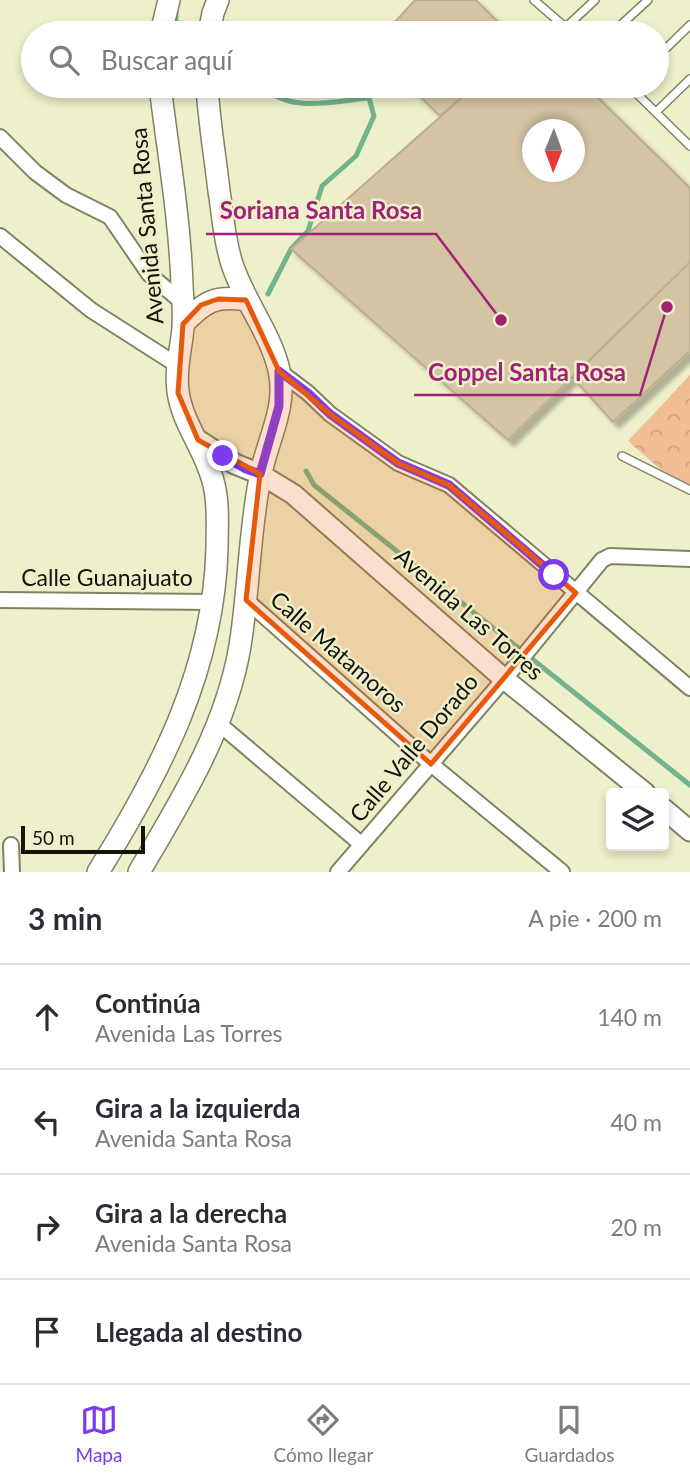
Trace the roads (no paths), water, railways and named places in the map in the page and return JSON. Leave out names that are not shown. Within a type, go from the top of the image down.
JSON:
[{"type":"main road","points":[[165,21],[169,0]]},
{"type":"main road","points":[[211,21],[218,0]]},
{"type":"main road","name":"Avenida Santa Rosa","points":[[98,872],[147,790],[167,748],[194,685],[214,602],[217,506],[209,467],[183,411],[178,393],[177,365],[183,313],[182,273],[161,98]]},
{"type":"main road","points":[[139,872],[174,813],[211,743],[218,723],[240,649],[260,474],[279,406],[279,371],[270,341],[246,300],[227,248],[208,98]]},
{"type":"main road","points":[[183,313],[218,299],[246,300]]},
{"type":"street","points":[[0,137],[35,172],[66,195],[110,217],[149,274],[183,313]]},
{"type":"street","points":[[0,236],[91,310],[177,365]]},
{"type":"street","points":[[279,371],[330,414],[398,463],[449,485],[690,688]]},
{"type":"street","points":[[198,440],[235,464],[260,474]]},
{"type":"street","name":"Avenida Las Torres","points":[[260,474],[293,494],[503,678],[639,788]]},
{"type":"street","name":"Calle Valle Dorado","points":[[338,872],[518,663],[602,560],[610,556],[690,559]]},
{"type":"street","name":"Calle Guanajuato","points":[[0,600],[214,602]]},
{"type":"street","name":"Calle Matamoros","points":[[246,600],[431,764],[562,872]]},
{"type":"street","points":[[218,723],[361,844]]},
{"type":"street","points":[[669,813],[690,831]]},
{"type":"street","points":[[10,845],[12,872]]},
{"type":"lane","points":[[534,0],[558,21]]},
{"type":"lane","points":[[577,21],[595,0]]},
{"type":"lane","points":[[625,21],[648,0]]},
{"type":"lane","points":[[669,45],[690,25]]},
{"type":"lane","points":[[656,112],[690,79]]},
{"type":"lane","points":[[641,98],[689,142]]},
{"type":"lane","points":[[622,456],[690,489]]},
{"type":"waterway","points":[[176,10],[176,21]]},
{"type":"waterway","points":[[281,98],[313,104],[369,98]]},
{"type":"waterway","points":[[268,294],[291,249],[308,231],[322,186],[356,156],[374,116],[369,98]]},
{"type":"waterway","points":[[306,471],[314,485],[690,785]]},
{"type":"place","name":"Coppel Santa Rosa","points":[[667,307]]},
{"type":"place","name":"Soriana Santa Rosa","points":[[501,320]]}]
